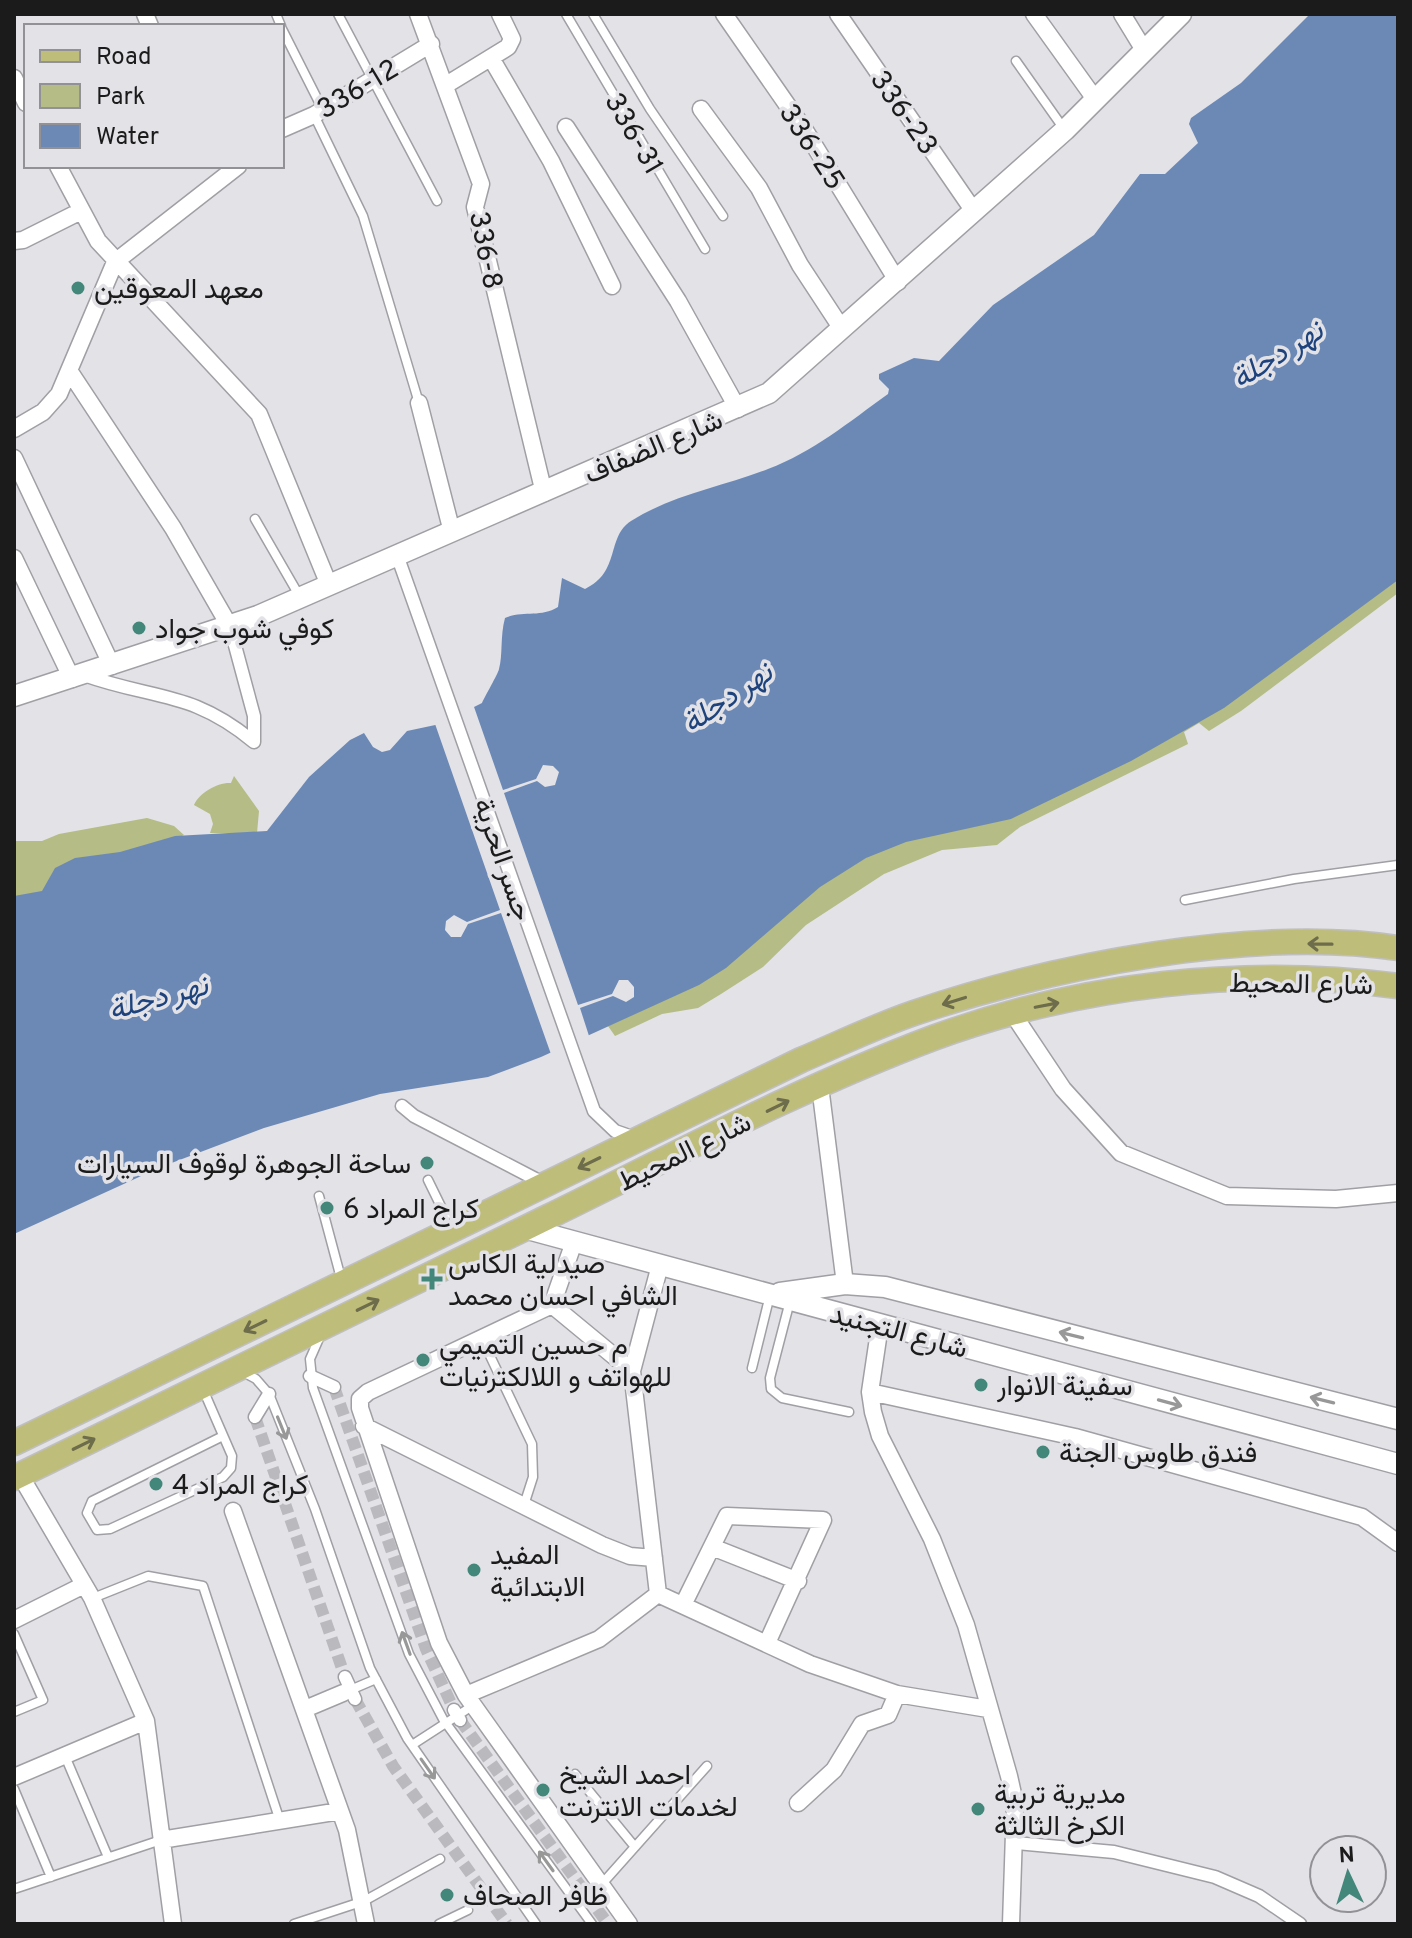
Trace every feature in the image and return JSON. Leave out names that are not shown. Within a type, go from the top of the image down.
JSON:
[{"type":"main road","name":"شارع المحيط","points":[[14,1443],[801,1060],[911,1014],[1019,981],[1160,954],[1269,943],[1398,948]]},
{"type":"main road","points":[[1160,954],[1157,969],[1166,984]]},
{"type":"main road","points":[[1128,960],[1137,975],[1133,989]]},
{"type":"main road","name":"شارع المحيط","points":[[17,1477],[686,1150],[820,1086],[934,1038],[1013,1014],[1166,984],[1280,977],[1398,986]]},
{"type":"main road","points":[[671,1123],[671,1139],[686,1150]]},
{"type":"main road","points":[[636,1139],[649,1153],[649,1168]]},
{"type":"street","name":"336-8","points":[[418,14],[481,184],[475,207],[544,493]]},
{"type":"street","points":[[446,85],[508,47],[512,39],[500,14]]},
{"type":"street","name":"336-25","points":[[724,14],[806,132],[898,282]]},
{"type":"street","name":"336-23","points":[[838,14],[973,210]]},
{"type":"street","points":[[1034,14],[1095,99]]},
{"type":"street","points":[[1122,14],[1144,50]]},
{"type":"street","name":"شارع الضفاف","points":[[14,696],[230,627],[738,409],[792,377],[973,210],[1065,130],[1181,14]]},
{"type":"street","name":"336-12","points":[[284,128],[319,113],[431,44]]},
{"type":"street","points":[[491,58],[551,161],[612,286]]},
{"type":"street","points":[[14,78],[24,99]]},
{"type":"street","points":[[701,109],[759,188],[800,265],[842,329]]},
{"type":"street","points":[[566,127],[678,301],[738,409]]},
{"type":"street","points":[[59,168],[98,241],[115,262],[259,414],[329,585]]},
{"type":"street","points":[[14,428],[51,404],[70,372],[115,262],[230,169]]},
{"type":"street","points":[[14,241],[23,240],[81,211]]},
{"type":"street","points":[[14,558],[78,677],[195,703],[227,720],[254,742],[254,716],[230,627],[173,528],[70,372]]},
{"type":"street","points":[[419,403],[452,532]]},
{"type":"street","points":[[14,458],[112,666]]},
{"type":"street","name":"جسر الحرية","points":[[397,555],[594,1111],[615,1131],[636,1139]]},
{"type":"street","points":[[1013,1014],[1063,1089],[1121,1153],[1227,1196],[1336,1199],[1398,1193]]},
{"type":"street","points":[[820,1086],[845,1284]]},
{"type":"street","points":[[402,1106],[414,1116],[545,1184]]},
{"type":"street","name":"شارع التجنيد","points":[[524,1228],[1398,1464]]},
{"type":"street","points":[[574,1242],[552,1305],[368,1392],[359,1404],[460,1711],[629,1924]]},
{"type":"street","points":[[658,1594],[632,1371],[660,1265]]},
{"type":"street","name":"شارع التجنيد","points":[[780,1297],[845,1284],[885,1287],[1398,1419]]},
{"type":"street","points":[[552,1305],[632,1371]]},
{"type":"street","points":[[880,1325],[870,1392],[880,1436],[932,1539],[966,1625],[1015,1803],[1011,1924]]},
{"type":"street","points":[[310,1376],[334,1387]]},
{"type":"street","points":[[870,1392],[1075,1437],[1362,1517],[1398,1543]]},
{"type":"street","points":[[255,1417],[269,1394]]},
{"type":"street","points":[[364,1426],[602,1545],[630,1556],[654,1558]]},
{"type":"street","points":[[17,1477],[88,1592],[146,1721],[170,1923]]},
{"type":"street","points":[[233,1511],[340,1811],[364,1901],[366,1924]]},
{"type":"street","points":[[683,1605],[727,1516],[823,1520],[798,1581],[767,1643]]},
{"type":"street","points":[[712,1547],[798,1581]]},
{"type":"street","points":[[14,1620],[88,1592]]},
{"type":"street","points":[[658,1594],[810,1664],[897,1694],[988,1709]]},
{"type":"street","points":[[460,1711],[599,1639],[658,1594]]},
{"type":"street","points":[[305,1709],[348,1690]]},
{"type":"street","points":[[798,1803],[834,1770],[862,1724],[888,1715],[897,1694]]},
{"type":"street","points":[[14,1777],[146,1721]]},
{"type":"street","points":[[161,1840],[340,1811]]},
{"type":"street","points":[[1015,1843],[1114,1852],[1215,1877],[1259,1896],[1300,1924]]},
{"type":"lane","points":[[338,14],[437,201]]},
{"type":"lane","name":"336-31","points":[[566,14],[705,249]]},
{"type":"lane","points":[[593,14],[650,109],[723,216]]},
{"type":"lane","points":[[284,35],[363,216],[419,403]]},
{"type":"lane","points":[[1016,61],[1065,130]]},
{"type":"lane","points":[[255,519],[300,597]]},
{"type":"lane","points":[[1185,900],[1294,879],[1398,865]]},
{"type":"lane","points":[[428,1180],[452,1229]]},
{"type":"lane","points":[[319,1196],[342,1283]]},
{"type":"lane","points":[[752,1368],[780,1297]]},
{"type":"lane","points":[[780,1297],[771,1389],[782,1398],[849,1412]]},
{"type":"lane","points":[[326,1325],[310,1359],[310,1376],[409,1654],[460,1711],[592,1924]]},
{"type":"lane","points":[[482,1339],[532,1444],[533,1477],[524,1505]]},
{"type":"lane","points":[[237,1369],[256,1379],[269,1394],[376,1679],[412,1745],[536,1924]]},
{"type":"lane","points":[[201,1386],[232,1456],[231,1468],[223,1477],[110,1529],[97,1530],[89,1521],[87,1513],[92,1501],[223,1436]]},
{"type":"lane","points":[[88,1592],[148,1576],[203,1586],[280,1823]]},
{"type":"lane","points":[[14,1634],[43,1700],[14,1712]]},
{"type":"lane","points":[[348,1690],[376,1679]]},
{"type":"lane","points":[[412,1745],[460,1711]]},
{"type":"lane","points":[[65,1756],[108,1857]]},
{"type":"lane","points":[[601,1886],[707,1766]]},
{"type":"lane","points":[[575,1774],[635,1847]]},
{"type":"lane","points":[[14,1789],[51,1877]]},
{"type":"lane","points":[[14,1889],[161,1840]]},
{"type":"lane","points":[[294,1924],[364,1901],[440,1859]]},
{"type":"lane","points":[[439,1924],[468,1910]]},
{"type":"green space","points":[[1398,551],[1398,593],[1241,711],[1209,731],[1199,723],[1184,732],[1188,744],[1020,827],[997,845],[942,850],[884,874],[806,925],[763,967],[698,1008],[662,1014],[615,1036],[608,1026],[642,1010],[754,922]]},
{"type":"green space","points":[[234,776],[259,811],[257,833],[210,833],[213,824],[210,814],[194,805],[215,786],[231,783]]},
{"type":"green space","points":[[147,818],[174,826],[184,835],[14,913],[14,841],[42,841],[59,834]]},
{"type":"water","name":"نهر دجلة","points":[[1310,14],[1398,14],[1398,580],[1224,708],[1131,761],[1011,819],[906,842],[866,858],[820,887],[726,968],[699,985],[541,1057],[488,1077],[380,1094],[264,1128],[161,1167],[14,1234],[14,896],[42,891],[55,868],[75,858],[120,852],[175,836],[267,831],[309,777],[350,740],[364,733],[373,747],[382,752],[390,750],[407,731],[440,724],[482,703],[499,669],[505,618],[558,607],[562,578],[585,589],[596,582],[609,564],[623,528],[647,512],[681,497],[768,469],[830,436],[888,394],[889,389],[879,379],[879,374],[914,358],[939,361],[993,305],[1094,235],[1140,174],[1165,174],[1198,143],[1189,124],[1191,118],[1241,83]]},
{"type":"pier","points":[[473,704],[503,790],[536,779],[543,765],[553,766],[559,772],[555,785],[545,787],[537,781],[504,793],[578,1005],[612,994],[619,980],[628,980],[634,987],[634,997],[626,1002],[613,996],[580,1008],[590,1039],[552,1057],[501,913],[468,924],[461,937],[451,937],[445,930],[446,921],[454,915],[467,922],[500,910],[434,721]]},
{"type":"tunnel","points":[[334,1387],[426,1649],[454,1710]]},
{"type":"tunnel","points":[[255,1417],[345,1677]]},
{"type":"tunnel","points":[[355,1699],[393,1766],[507,1924]]},
{"type":"tunnel","points":[[460,1720],[608,1924]]},
{"type":"place","name":"معهد المعوقين","points":[[78,288]]},
{"type":"place","name":"كوفي شوب جواد","points":[[139,628]]},
{"type":"place","name":"ساحة الجوهرة لوقوف السيارات","points":[[427,1163]]},
{"type":"place","name":"كراج المراد 6","points":[[327,1208]]},
{"type":"place","name":"صيدلية الكاس الشافي احسان محمد","points":[[432,1279]]},
{"type":"place","name":"م حسين التميمي للهواتف و اللالكترنيات","points":[[423,1360]]},
{"type":"place","name":"سفينة الانوار","points":[[981,1385]]},
{"type":"place","name":"فندق طاوس الجنة","points":[[1043,1452]]},
{"type":"place","name":"كراج المراد 4","points":[[156,1484]]},
{"type":"place","name":"المفيد الابتدائية","points":[[474,1570]]},
{"type":"place","name":"احمد الشيخ لخدمات الانترنت","points":[[543,1790]]},
{"type":"place","name":"مديرية تربية الكرخ الثالثة","points":[[978,1809]]},
{"type":"place","name":"ظافر الصحاف","points":[[447,1895]]}]
